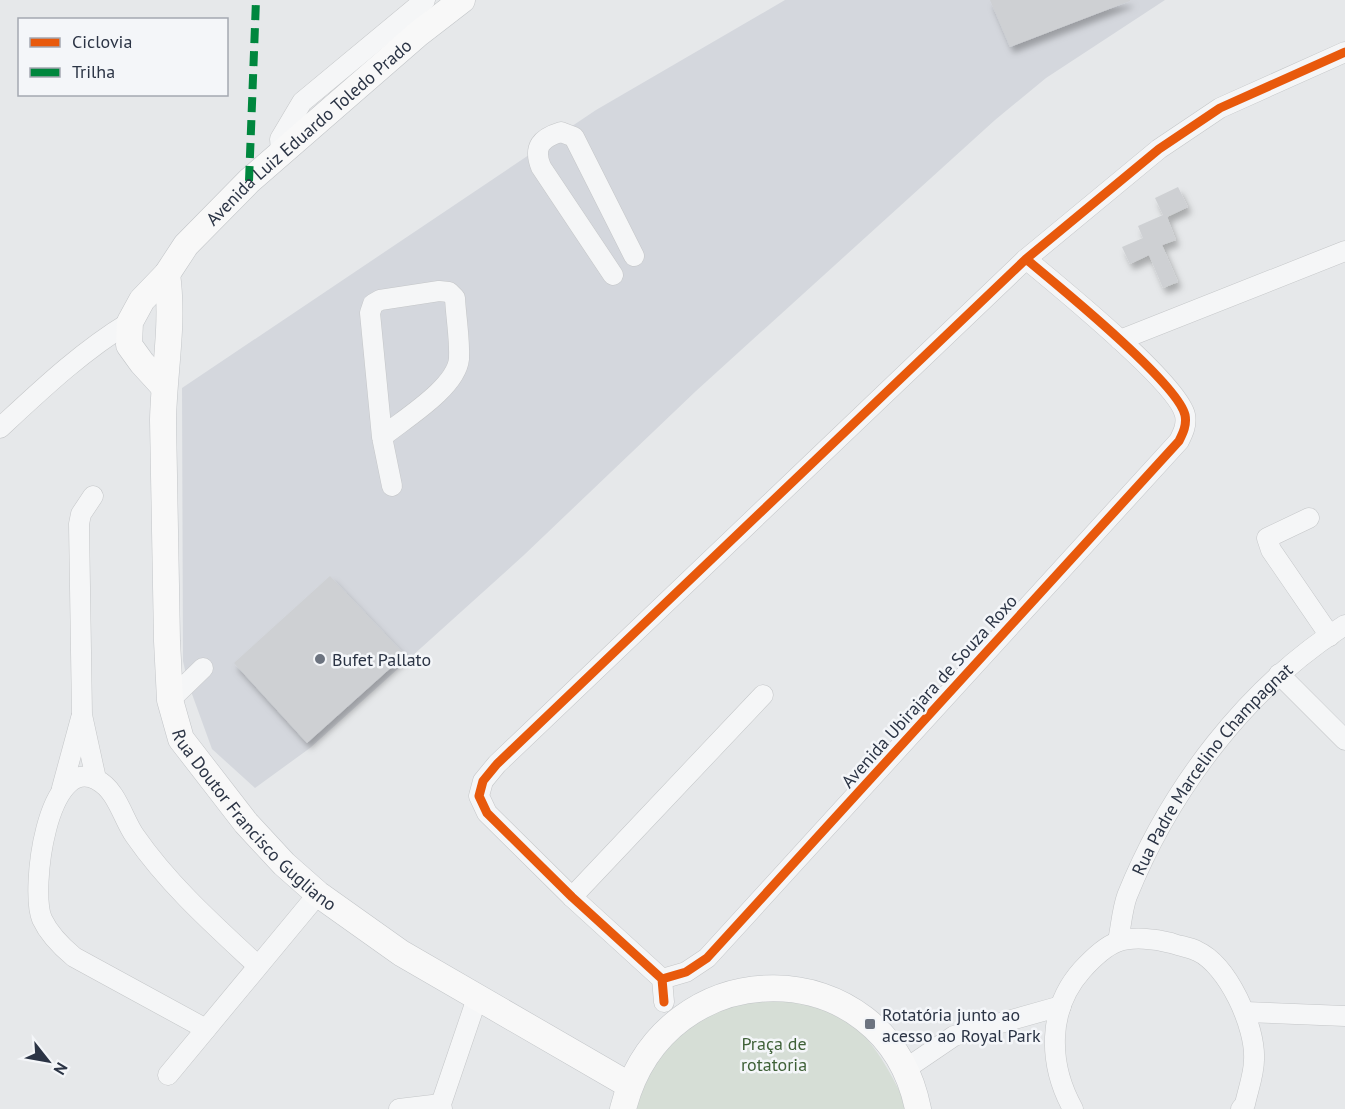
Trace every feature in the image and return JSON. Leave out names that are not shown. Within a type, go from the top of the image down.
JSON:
[{"type":"main road","name":"Avenida Luiz Eduardo Toledo Prado","points":[[130,322],[142,300],[167,274],[186,245],[281,151],[462,0]]},
{"type":"main road","points":[[163,386],[170,325],[167,274]]},
{"type":"main road","points":[[130,322],[129,345],[163,386]]},
{"type":"main road","name":"Rua Doutor Francisco Gugliano","points":[[163,386],[170,700],[181,739],[246,823],[284,864],[318,894],[400,953],[477,998],[626,1097]]},
{"type":"main road","points":[[626,1097],[643,1058],[662,1034],[692,1010],[726,994],[764,987],[802,990],[838,1003],[870,1024],[895,1053],[912,1087],[918,1109]]},
{"type":"street","points":[[281,151],[280,139],[302,102],[425,0]]},
{"type":"street","points":[[664,1002],[662,979],[572,897],[487,813],[479,796],[483,781],[497,764],[1026,259],[1159,149],[1220,108],[1345,52]]},
{"type":"street","points":[[613,275],[541,167],[536,155],[538,146],[544,139],[561,132],[574,137],[634,256]]},
{"type":"street","points":[[1026,259],[1120,340],[1345,251]]},
{"type":"street","points":[[382,436],[440,391],[454,375],[459,360],[455,298],[449,292],[439,291],[380,300],[373,304],[370,313],[382,436],[392,486]]},
{"type":"street","points":[[0,428],[62,370],[100,340],[130,322]]},
{"type":"street","name":"Avenida Ubirajara de Souza Roxo","points":[[662,979],[687,972],[707,958],[1179,441],[1185,429],[1185,414],[1177,400],[1120,340]]},
{"type":"street","points":[[93,495],[81,513],[80,524],[82,716],[96,779],[112,794],[135,835],[170,879],[257,965]]},
{"type":"street","points":[[1309,518],[1268,538],[1271,550],[1338,630]]},
{"type":"street","name":"Rua Padre Marcelino Champagnat","points":[[1118,941],[1126,898],[1168,813],[1227,728],[1279,674],[1338,630]]},
{"type":"street","points":[[170,700],[203,668]]},
{"type":"street","points":[[1279,674],[1345,740]]},
{"type":"street","points":[[572,897],[762,695]]},
{"type":"street","points":[[82,716],[62,788],[52,805],[36,886],[42,918],[58,944],[74,957],[206,1029]]},
{"type":"street","points":[[62,788],[81,778],[96,779]]},
{"type":"street","points":[[168,1074],[318,894]]},
{"type":"street","points":[[1073,1109],[1064,1092],[1055,1054],[1055,1022],[1069,984],[1093,957],[1118,941],[1157,939],[1199,952],[1227,979],[1245,1012],[1255,1059],[1245,1104],[1241,1109]]},
{"type":"street","points":[[399,1109],[442,1106],[477,998]]},
{"type":"street","points":[[904,1070],[954,1036],[1061,1006]]},
{"type":"street","points":[[1245,1012],[1345,1016]]},
{"type":"shaded area","points":[[785,0],[1165,0],[1046,78],[995,120],[696,391],[524,555],[310,748],[255,788],[212,749],[188,683],[183,661],[182,388],[596,110]]},
{"type":"green space","name":"Praça de rotatoria","points":[[744,998],[814,1004],[831,1010],[847,1020],[860,1032],[883,1061],[908,1109],[632,1109],[638,1086],[679,1028]]},
{"type":"building","points":[[990,0],[1130,0],[1130,1],[1010,47]]},
{"type":"building","points":[[1178,187],[1188,207],[1167,217],[1176,240],[1162,245],[1178,282],[1163,288],[1149,255],[1130,264],[1122,247],[1143,238],[1138,226],[1163,215],[1155,198]]},
{"type":"building","name":"Bufet Pallato","points":[[330,576],[405,655],[307,743],[234,663]]},
{"type":"marked path","points":[[249,181],[256,0]]},
{"type":"cycle path","points":[[664,1002],[662,979],[572,897],[487,813],[479,796],[483,781],[497,764],[1026,259],[1159,149],[1220,108],[1345,52]]},
{"type":"cycle path","points":[[662,979],[686,972],[707,958],[1179,441],[1185,426],[1185,415],[1177,400],[1140,358],[1026,259]]},
{"type":"place","name":"Bufet Pallato","points":[[320,659]]},
{"type":"place","name":"Rotatória junto ao acesso ao Royal Park","points":[[870,1024]]}]
